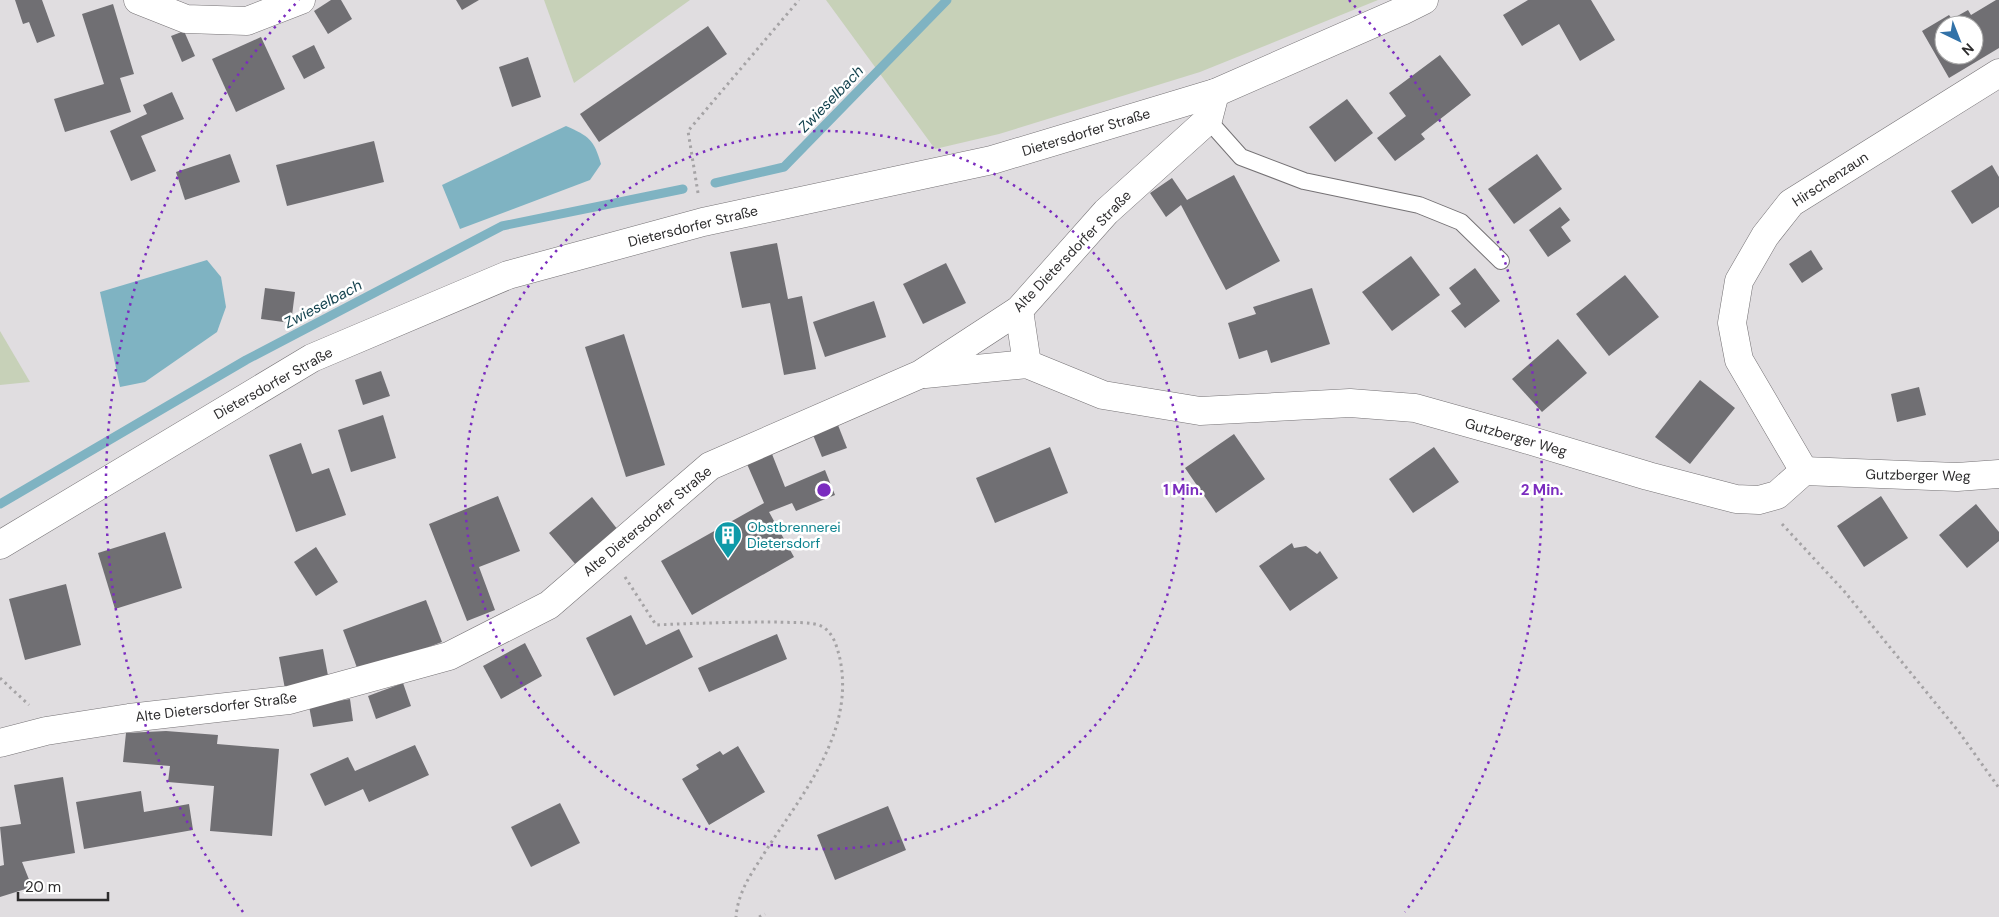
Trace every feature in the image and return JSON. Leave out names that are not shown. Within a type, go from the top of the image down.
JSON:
[{"type":"street","points":[[138,0],[186,19],[247,21],[301,0]]},
{"type":"street","name":"Dietersdorfer Straße","points":[[0,545],[312,358],[508,274],[703,222],[992,160],[1215,93],[1424,0]]},
{"type":"street","name":"Hirschenzaun","points":[[1804,472],[1739,360],[1732,323],[1738,281],[1765,236],[1791,203],[1999,73]]},
{"type":"street","points":[[1208,120],[1215,93]]},
{"type":"street","name":"Alte Dietersdorfer Straße","points":[[0,743],[46,731],[129,718],[289,700],[449,656],[549,606],[710,466],[921,374],[1019,310],[1106,212],[1208,120]]},
{"type":"street","points":[[1019,310],[1027,364]]},
{"type":"street","name":"Gutzberger Weg","points":[[921,374],[1027,364],[1103,395],[1200,412],[1350,403],[1415,408],[1648,476],[1736,499],[1760,500],[1777,495],[1804,472],[1957,477],[1999,474]]},
{"type":"lane","points":[[1208,120],[1241,156],[1304,181],[1419,205],[1461,222],[1500,261]]},
{"type":"path","points":[[703,222],[688,131],[799,0]]},
{"type":"path","points":[[1760,500],[1844,591],[1959,732],[1999,788]]},
{"type":"path","points":[[609,553],[656,625],[726,622],[803,623],[823,627],[836,642],[843,673],[842,702],[834,734],[822,764],[742,889],[736,917]]},
{"type":"path","points":[[0,678],[31,707],[46,731]]},
{"type":"path","points":[[759,917],[765,914]]},
{"type":"green space","points":[[544,0],[690,0],[574,83]]},
{"type":"green space","points":[[826,0],[1378,0],[1200,72],[999,134],[935,149]]},
{"type":"green space","points":[[0,331],[30,382],[0,385]]},
{"type":"water","points":[[566,126],[585,136],[596,149],[601,164],[590,180],[460,229],[442,185]]},
{"type":"water","points":[[207,260],[221,277],[226,307],[217,332],[145,382],[120,387],[100,292]]},
{"type":"building","points":[[15,0],[42,0],[55,36],[37,43],[29,22],[23,24]]},
{"type":"building","points":[[331,0],[341,0],[352,19],[328,34],[314,11]]},
{"type":"building","points":[[456,0],[479,0],[462,10]]},
{"type":"building","points":[[1528,0],[1591,0],[1615,40],[1580,61],[1559,24],[1522,46],[1503,15]]},
{"type":"building","points":[[1996,0],[1999,0],[1999,48],[1984,57],[1984,15],[1971,15]]},
{"type":"building","points":[[113,4],[134,74],[120,78],[131,112],[65,132],[54,99],[104,84],[82,14]]},
{"type":"building","points":[[1968,10],[1971,15],[1959,15]]},
{"type":"building","points":[[1934,24],[1934,52],[1922,31]]},
{"type":"building","points":[[708,26],[727,54],[599,142],[580,114]]},
{"type":"building","points":[[184,31],[195,56],[182,62],[171,36]]},
{"type":"building","points":[[261,37],[285,89],[236,112],[212,59]]},
{"type":"building","points":[[314,45],[325,68],[304,79],[292,56]]},
{"type":"building","points":[[1440,55],[1471,95],[1421,134],[1425,139],[1395,161],[1377,138],[1406,116],[1389,93]]},
{"type":"building","points":[[528,57],[541,97],[512,107],[499,67]]},
{"type":"building","points":[[1942,65],[1971,65],[1949,78]]},
{"type":"building","points":[[172,92],[184,119],[141,136],[156,171],[131,181],[110,131],[147,114],[143,105]]},
{"type":"building","points":[[1347,99],[1373,133],[1335,162],[1309,127]]},
{"type":"building","points":[[374,141],[384,182],[287,206],[276,165]]},
{"type":"building","points":[[230,154],[240,182],[185,200],[176,172]]},
{"type":"building","points":[[1537,154],[1562,189],[1514,224],[1488,189]]},
{"type":"building","points":[[1992,165],[1999,177],[1999,207],[1972,224],[1951,191]]},
{"type":"building","points":[[1234,175],[1280,261],[1226,290],[1181,205],[1166,217],[1150,193],[1172,178],[1187,200]]},
{"type":"building","points":[[1560,207],[1570,220],[1561,227],[1571,241],[1548,257],[1529,230]]},
{"type":"building","points":[[777,243],[788,299],[802,296],[816,369],[784,375],[770,303],[742,308],[730,252]]},
{"type":"building","points":[[1811,250],[1823,269],[1802,283],[1789,264]]},
{"type":"building","points":[[1411,256],[1440,295],[1392,331],[1362,292]]},
{"type":"building","points":[[946,263],[966,303],[923,324],[903,284]]},
{"type":"building","points":[[1475,268],[1500,301],[1465,328],[1451,311],[1461,304],[1449,288]]},
{"type":"building","points":[[1625,275],[1659,317],[1609,356],[1576,314]]},
{"type":"building","points":[[265,288],[295,292],[291,323],[261,319]]},
{"type":"building","points":[[1312,288],[1330,344],[1271,363],[1267,350],[1239,359],[1228,323],[1256,314],[1253,307]]},
{"type":"building","points":[[874,301],[886,337],[825,357],[813,322]]},
{"type":"building","points":[[624,334],[665,465],[626,477],[585,347]]},
{"type":"building","points":[[1558,339],[1587,373],[1542,412],[1512,379]]},
{"type":"building","points":[[381,371],[390,396],[363,405],[355,380]]},
{"type":"building","points":[[1700,380],[1735,408],[1690,464],[1655,437]]},
{"type":"building","points":[[1919,387],[1926,415],[1897,422],[1891,394]]},
{"type":"building","points":[[383,415],[396,458],[351,472],[338,430]]},
{"type":"building","points":[[836,420],[847,448],[822,457],[811,430]]},
{"type":"building","points":[[1234,434],[1265,479],[1216,513],[1185,468]]},
{"type":"building","points":[[301,443],[312,474],[329,468],[346,515],[296,532],[269,455]]},
{"type":"building","points":[[1050,447],[1068,493],[995,523],[976,478]]},
{"type":"building","points":[[1434,447],[1459,482],[1413,513],[1389,479]]},
{"type":"building","name":"Obstbrennerei Dietersdorf","points":[[772,454],[785,487],[825,470],[835,495],[796,511],[792,503],[769,512],[794,557],[692,615],[661,561],[764,503],[747,464]]},
{"type":"building","points":[[498,496],[520,551],[479,567],[495,610],[467,621],[429,524]]},
{"type":"building","points":[[1881,496],[1908,538],[1864,567],[1837,526]]},
{"type":"building","points":[[592,497],[618,530],[576,565],[549,533]]},
{"type":"building","points":[[1976,504],[1999,532],[1999,541],[1967,568],[1939,535]]},
{"type":"building","points":[[165,532],[182,588],[115,609],[98,553]]},
{"type":"building","points":[[1292,543],[1294,548],[1306,546],[1317,554],[1320,551],[1338,578],[1290,611],[1259,566]]},
{"type":"building","points":[[316,547],[338,582],[316,596],[294,562]]},
{"type":"building","points":[[66,584],[81,645],[25,660],[9,599]]},
{"type":"building","points":[[426,600],[442,642],[359,673],[343,630]]},
{"type":"building","points":[[631,615],[646,645],[679,629],[693,657],[614,696],[586,638]]},
{"type":"building","points":[[777,634],[787,659],[709,692],[698,668]]},
{"type":"building","points":[[525,643],[542,676],[501,699],[483,666]]},
{"type":"building","points":[[323,649],[329,681],[285,689],[279,657]]},
{"type":"building","points":[[403,683],[411,706],[376,719],[368,696]]},
{"type":"building","points":[[350,699],[353,721],[313,727],[309,706]]},
{"type":"building","points":[[166,731],[218,735],[217,744],[279,749],[272,836],[210,831],[214,786],[168,782],[170,766],[123,762],[126,733]]},
{"type":"building","points":[[415,745],[429,775],[369,802],[363,789],[325,806],[310,774],[348,757],[355,771]]},
{"type":"building","points":[[738,746],[765,792],[709,825],[682,779],[699,769],[696,765],[720,751],[723,755]]},
{"type":"building","points":[[63,777],[75,853],[22,862],[32,887],[0,897],[0,866],[4,865],[0,827],[21,824],[14,785]]},
{"type":"building","points":[[141,791],[144,812],[189,804],[193,830],[84,849],[76,802]]},
{"type":"building","points":[[560,803],[580,843],[531,867],[511,827]]},
{"type":"building","points":[[888,806],[906,850],[835,880],[817,835]]},
{"type":"waterway","name":"Zwieselbach","points":[[715,183],[784,167],[947,0]]},
{"type":"waterway","name":"Zwieselbach","points":[[0,504],[246,360],[502,226],[683,189]]},
{"type":"place","name":"Obstbrennerei Dietersdorf","points":[[728,559]]}]
